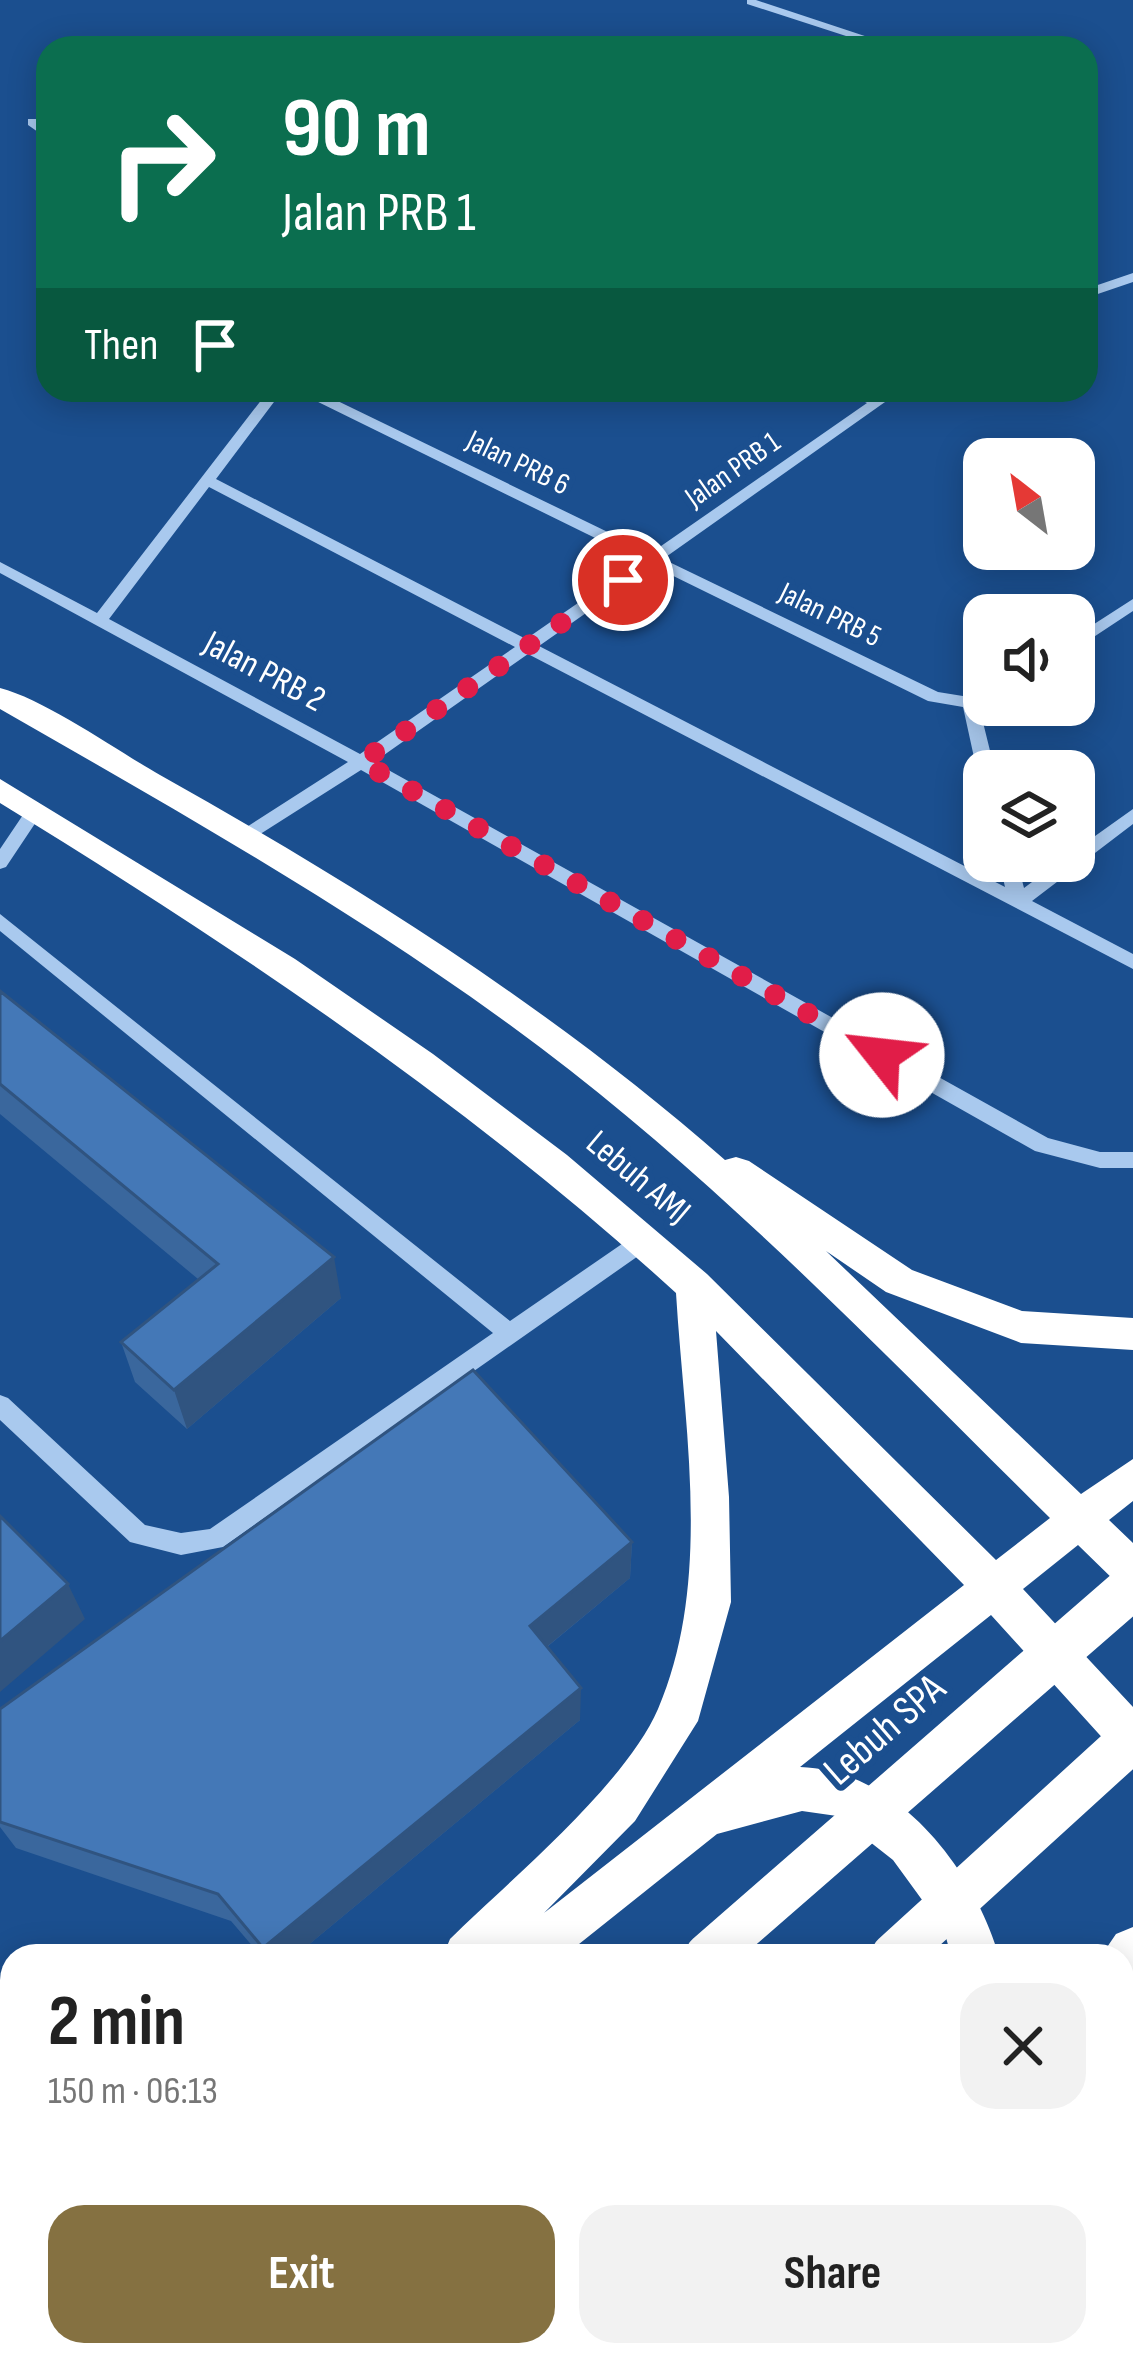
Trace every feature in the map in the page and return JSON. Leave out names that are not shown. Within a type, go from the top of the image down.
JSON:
[{"type":"highway","name":"Lebuh AMJ","points":[[0,697],[245,836],[500,1000],[629,1099],[1133,1570]]},
{"type":"highway","name":"Lebuh AMJ","points":[[0,789],[283,963],[554,1166],[694,1286],[995,1588],[1133,1738]]},
{"type":"highway","points":[[629,1099],[899,1281],[1021,1327],[1133,1334]]},
{"type":"highway","points":[[479,1944],[619,1805],[676,1721],[710,1601],[709,1497],[694,1286]]},
{"type":"highway","points":[[541,1944],[1133,1477]]},
{"type":"highway","name":"Lebuh SPA","points":[[722,1944],[1133,1586]]},
{"type":"highway","points":[[907,1944],[1133,1738]]},
{"type":"highway","points":[[700,1820],[802,1789],[846,1795],[909,1844],[964,1918],[972,1944]]},
{"type":"street","points":[[751,2],[857,36]]},
{"type":"street","points":[[32,122],[36,125]]},
{"type":"street","points":[[1098,289],[1133,277]]},
{"type":"street","points":[[1098,281],[1109,285]]},
{"type":"street","points":[[99,621],[267,402]]},
{"type":"street","name":"Jalan PRB 6","points":[[329,402],[655,559]]},
{"type":"street","name":"Jalan PRB 1","points":[[245,836],[361,762],[875,402]]},
{"type":"street","points":[[207,480],[1133,962]]},
{"type":"street","name":"Jalan PRB 5","points":[[655,559],[934,697],[963,700]]},
{"type":"street","name":"Jalan PRB 2","points":[[0,567],[361,762],[1042,1145],[1100,1160],[1133,1160]]},
{"type":"street","points":[[1095,630],[1133,604]]},
{"type":"street","points":[[0,863],[35,810]]},
{"type":"street","points":[[1095,844],[1133,815]]},
{"type":"street","points":[[1013,882],[1018,902]]},
{"type":"street","points":[[1018,902],[1045,882]]},
{"type":"street","points":[[0,922],[507,1332]]},
{"type":"street","points":[[0,1405],[138,1534],[181,1544],[215,1539],[643,1241]]},
{"type":"building","points":[[0,991],[334,1257],[174,1390],[121,1342],[218,1264],[0,1084]]},
{"type":"building","points":[[473,1370],[632,1542],[530,1626],[581,1688],[268,1944],[260,1944],[218,1894],[0,1822],[0,1709]]},
{"type":"building","points":[[0,1516],[68,1584],[0,1641]]},
{"type":"route","points":[[623,580],[361,762],[882,1055]]}]
